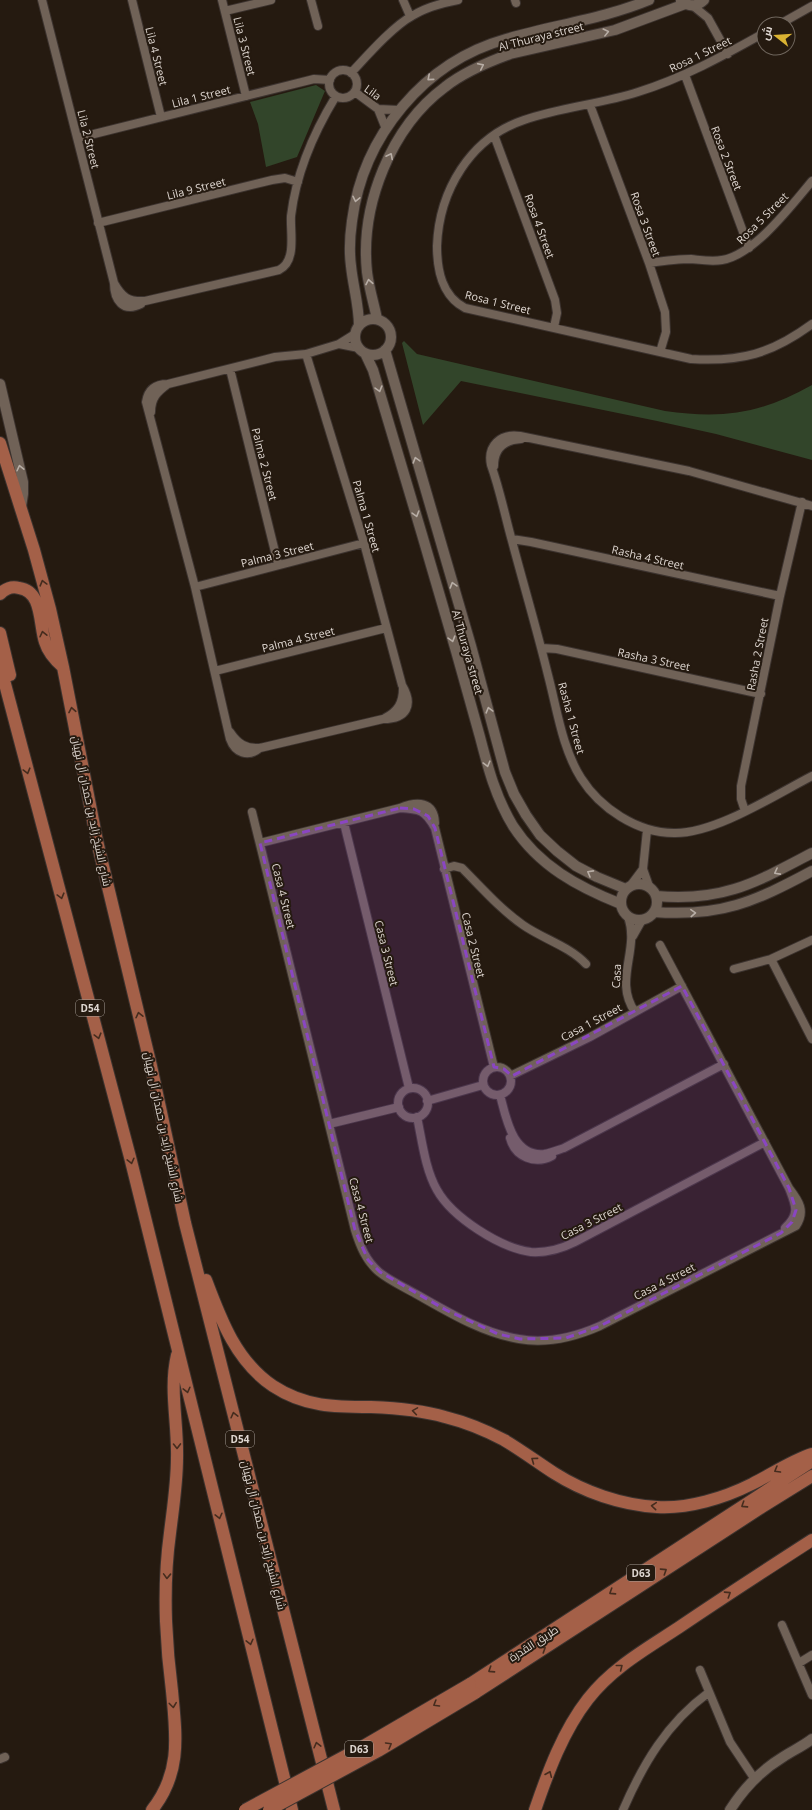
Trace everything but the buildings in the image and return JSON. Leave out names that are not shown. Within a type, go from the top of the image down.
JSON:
[{"type":"main road","name":"شارع الشيخ زايد بن حمدان آل نهيان","points":[[0,443],[21,507],[50,608],[97,841],[151,1066],[185,1223],[334,1810]]},
{"type":"main road","points":[[0,594],[8,588],[18,587],[27,590],[34,596],[47,648],[63,667]]},
{"type":"main road","points":[[0,633],[21,718],[23,731],[22,749]]},
{"type":"main road","name":"D54","points":[[0,665],[130,1157],[292,1810]]},
{"type":"main road","points":[[185,1223],[220,1319],[236,1347],[264,1379],[284,1392],[306,1401],[341,1407],[378,1407],[409,1410],[459,1421],[504,1440],[555,1474],[580,1487],[621,1501],[658,1507],[690,1504],[722,1496],[751,1485],[786,1465],[812,1454]]},
{"type":"main road","points":[[152,1810],[160,1798],[170,1777],[176,1742],[167,1644],[166,1597],[168,1554],[176,1479],[177,1435],[173,1387],[178,1352]]},
{"type":"main road","name":"طريق القدرة","points":[[268,1810],[378,1751],[812,1461]]},
{"type":"main road","name":"طريق القدرة","points":[[245,1810],[473,1688],[812,1476]]},
{"type":"main road","points":[[535,1810],[550,1770],[574,1720],[588,1699],[605,1680],[633,1658],[812,1540]]},
{"type":"street","name":"Lila 2 Street","points":[[42,0],[114,283],[125,298],[133,302],[145,302],[283,268],[291,255],[291,215],[298,182],[313,139],[336,96]]},
{"type":"street","name":"Lila 4 Street","points":[[132,0],[161,117]]},
{"type":"street","name":"Lila 3 Street","points":[[222,0],[246,96]]},
{"type":"street","points":[[225,11],[271,0]]},
{"type":"street","points":[[312,0],[318,26]]},
{"type":"street","points":[[403,0],[410,16]]},
{"type":"street","points":[[351,73],[410,16],[442,3],[458,0]]},
{"type":"street","name":"Al Thuraya street","points":[[357,330],[359,313],[351,266],[352,220],[358,193],[367,167],[386,129],[399,110],[418,89],[435,74],[449,64],[470,53],[505,39],[611,14],[649,0]]},
{"type":"street","points":[[705,0],[708,18],[728,54]]},
{"type":"street","name":"Al Thuraya street","points":[[378,320],[367,272],[368,223],[372,204],[380,178],[392,153],[415,116],[429,101],[458,78],[494,60],[510,54],[615,30],[686,3],[699,4],[705,0]]},
{"type":"street","points":[[686,3],[708,18]]},
{"type":"street","points":[[794,16],[812,6]]},
{"type":"street","name":"Rosa 1 Street","points":[[756,38],[728,54],[685,75],[638,92],[590,105],[532,117],[513,124],[494,135],[471,155],[454,180],[446,197],[438,234],[437,254],[442,281],[451,299],[465,308],[691,359],[713,360],[757,354],[778,346],[812,324]]},
{"type":"street","points":[[341,70],[351,73],[356,79],[357,84],[355,92],[348,98],[340,98],[336,96],[330,89],[330,80],[332,76],[341,70]]},
{"type":"street","name":"Rosa 2 Street","points":[[685,75],[749,248]]},
{"type":"street","name":"Lila 1 Street","points":[[78,138],[318,78],[330,80]]},
{"type":"street","name":"Lila","points":[[355,92],[378,109],[386,129]]},
{"type":"street","name":"Rosa 3 Street","points":[[590,105],[649,263],[665,312],[666,322],[664,343],[660,352]]},
{"type":"street","name":"Lila","points":[[378,109],[399,110]]},
{"type":"street","name":"Rosa 4 Street","points":[[494,135],[555,300],[557,313],[554,327]]},
{"type":"street","name":"Lila 9 Street","points":[[98,223],[279,179],[285,178],[298,182]]},
{"type":"street","name":"Rosa 5 Street","points":[[649,263],[679,259],[720,261],[731,258],[749,248],[812,181]]},
{"type":"street","points":[[367,320],[378,320],[388,327],[390,332],[391,339],[385,350],[376,354],[339,344],[367,320]]},
{"type":"street","points":[[357,330],[356,344],[362,350]]},
{"type":"street","name":"Palma 1 Street","points":[[306,354],[364,543],[402,685],[401,704],[394,713],[383,719],[260,748],[253,753],[241,752],[232,744],[228,730],[195,587],[152,419],[151,406],[154,397],[168,384],[275,357],[306,354],[339,344]]},
{"type":"street","name":"Al Thuraya street","points":[[362,350],[373,370],[456,650],[492,781],[501,805],[525,841],[547,864],[578,885],[621,904]]},
{"type":"street","name":"Al Thuraya street","points":[[385,350],[471,646],[505,772],[514,794],[533,825],[557,851],[576,866],[597,877],[628,887]]},
{"type":"street","name":"Palma 2 Street","points":[[230,369],[278,564]]},
{"type":"street","points":[[0,384],[23,482],[21,507]]},
{"type":"street","name":"Rasha 1 Street","points":[[812,506],[689,471],[512,435],[505,436],[494,444],[489,458],[571,759],[582,779],[596,796],[630,823],[647,830],[674,834],[692,832],[710,827],[745,811],[812,776]]},
{"type":"street","name":"Rasha 2 Street","points":[[745,811],[741,799],[741,786],[780,596],[802,502]]},
{"type":"street","name":"Rasha 4 Street","points":[[512,539],[532,542],[780,596]]},
{"type":"street","name":"Palma 3 Street","points":[[195,587],[278,564],[364,543]]},
{"type":"street","name":"Palma 4 Street","points":[[215,671],[386,628]]},
{"type":"street","name":"Rasha 3 Street","points":[[542,648],[557,649],[761,694]]},
{"type":"street","name":"Casa 2 Street","points":[[260,843],[344,823],[413,803],[424,804],[432,812],[434,817],[444,869],[494,1067]]},
{"type":"street","name":"Casa 4 Street","points":[[252,812],[360,1246],[368,1260],[380,1272],[476,1326],[520,1339],[558,1339],[586,1332],[796,1226],[802,1214],[798,1200],[789,1188],[660,945]]},
{"type":"street","name":"Casa 3 Street","points":[[344,823],[409,1088]]},
{"type":"street","points":[[643,869],[628,887],[621,899],[622,909],[628,917],[642,920],[651,916],[656,907],[656,896],[649,886],[643,869],[647,830]]},
{"type":"street","points":[[656,896],[695,897],[729,892],[770,876],[812,854]]},
{"type":"street","points":[[444,869],[454,866],[462,868],[505,912],[542,937],[571,952],[586,964]]},
{"type":"street","points":[[654,912],[696,913],[734,907],[757,899],[812,871]]},
{"type":"street","points":[[628,887],[637,884],[649,886]]},
{"type":"street","name":"Casa","points":[[628,917],[632,928],[632,939],[627,966],[625,990],[630,1005],[635,1012]]},
{"type":"street","name":"Casa","points":[[632,939],[642,920]]},
{"type":"street","points":[[734,969],[771,959],[812,940]]},
{"type":"street","points":[[771,959],[812,1039]]},
{"type":"street","name":"Casa 1 Street","points":[[510,1076],[590,1037],[682,986]]},
{"type":"street","points":[[500,1095],[508,1123],[515,1140],[527,1151],[543,1154],[564,1148],[724,1064]]},
{"type":"street","points":[[494,1067],[504,1069],[510,1076],[511,1081],[508,1090],[500,1095],[492,1094],[485,1089],[483,1085],[484,1076],[494,1067]]},
{"type":"street","points":[[427,1100],[483,1085]]},
{"type":"street","points":[[409,1088],[419,1089],[423,1092],[427,1100],[424,1112],[417,1117],[408,1117],[399,1107],[399,1098],[401,1093],[409,1088]]},
{"type":"street","points":[[329,1124],[399,1107]]},
{"type":"street","name":"Casa 3 Street","points":[[417,1117],[431,1177],[436,1189],[447,1205],[461,1219],[487,1234],[517,1249],[532,1252],[547,1252],[575,1242],[765,1142]]},
{"type":"street","points":[[782,1624],[812,1695]]},
{"type":"street","points":[[799,1663],[812,1655]]},
{"type":"street","points":[[700,1670],[708,1693],[730,1742],[754,1778]]},
{"type":"street","points":[[623,1810],[645,1764],[659,1742],[675,1722],[708,1693]]},
{"type":"street","points":[[730,1810],[740,1794],[754,1778],[779,1759],[812,1739]]},
{"type":"street","points":[[800,1747],[812,1745]]},
{"type":"highlighted area","points":[[400,808],[414,809],[428,816],[435,828],[494,1067],[504,1069],[512,1076],[682,986],[789,1188],[796,1210],[792,1222],[781,1233],[600,1326],[566,1338],[520,1339],[498,1334],[446,1310],[380,1272],[368,1260],[355,1230],[260,843]]},
{"type":"green space","points":[[316,85],[325,91],[297,157],[266,167],[258,124],[250,102]]},
{"type":"green space","points":[[404,341],[417,354],[665,411],[705,414],[741,412],[775,402],[812,385],[812,460],[716,434],[461,381],[423,425],[402,343]]}]
